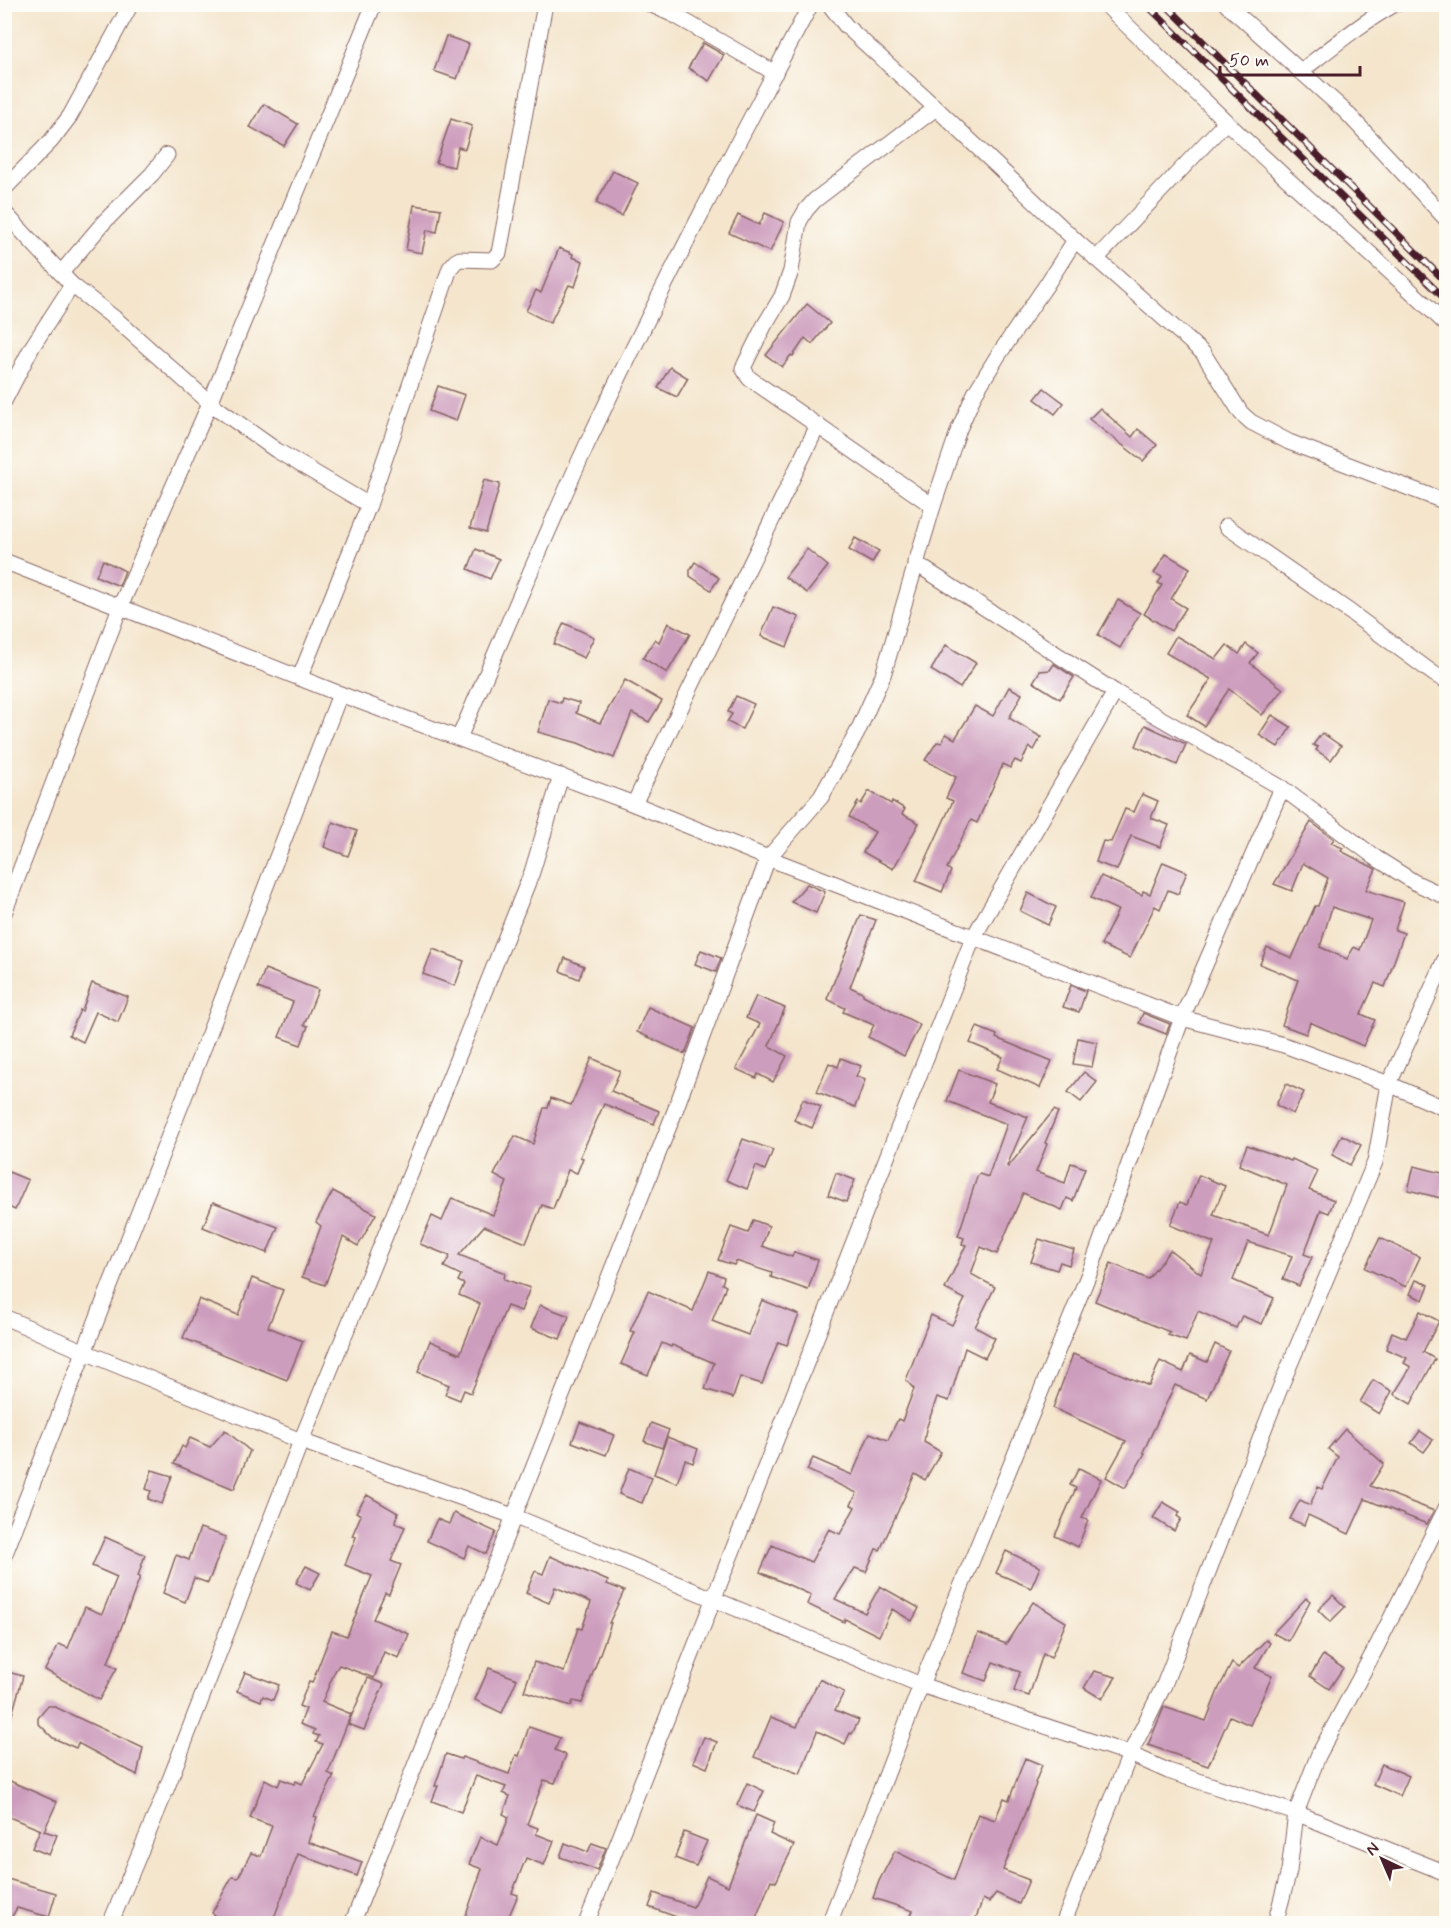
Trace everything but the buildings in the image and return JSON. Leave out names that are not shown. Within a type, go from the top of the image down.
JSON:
[{"type":"street","points":[[4,189],[51,141],[70,116],[131,4]]},
{"type":"street","points":[[4,913],[120,607],[210,403],[374,4]]},
{"type":"street","points":[[300,677],[369,505],[450,268],[456,261],[492,260],[499,253],[545,4]]},
{"type":"street","points":[[650,4],[676,16],[775,73]]},
{"type":"street","points":[[459,738],[542,545],[678,256],[811,4]]},
{"type":"street","points":[[829,4],[846,27],[936,108],[1075,240],[1203,353],[1241,413],[1251,422],[1289,442],[1446,502]]},
{"type":"street","points":[[1104,4],[1226,122],[1446,324]]},
{"type":"street","points":[[1226,4],[1346,112],[1446,219]]},
{"type":"street","points":[[1300,72],[1374,10],[1395,4]]},
{"type":"street","points":[[933,506],[749,378],[743,368],[782,296],[791,271],[799,222],[806,210],[936,108]]},
{"type":"street","points":[[1096,259],[1226,122]]},
{"type":"street","points":[[62,273],[104,222],[152,174],[167,155]]},
{"type":"street","points":[[4,212],[72,285],[118,321],[210,403],[276,450],[369,505]]},
{"type":"street","points":[[352,1923],[673,1116],[768,858],[821,797],[856,733],[883,675],[915,563],[959,429],[975,393],[997,357],[1075,240]]},
{"type":"street","points":[[4,401],[32,346],[72,285]]},
{"type":"street","points":[[634,804],[818,425]]},
{"type":"street","points":[[1226,526],[1446,681]]},
{"type":"street","points":[[4,561],[340,694],[634,804],[1182,1018],[1284,1045],[1389,1084],[1446,1109]]},
{"type":"street","points":[[915,563],[1115,692],[1282,788],[1377,858],[1414,882],[1446,897]]},
{"type":"street","points":[[586,1923],[973,938],[1115,692]]},
{"type":"street","points":[[4,1556],[340,694]]},
{"type":"street","points":[[110,1923],[164,1795],[301,1441],[532,872],[561,776]]},
{"type":"street","points":[[829,1923],[921,1685],[1090,1271],[1182,1018],[1282,788]]},
{"type":"street","points":[[1063,1923],[1130,1754],[1164,1685],[1282,1383],[1375,1162],[1389,1084],[1446,957]]},
{"type":"street","points":[[4,1317],[301,1441],[513,1516],[921,1685],[1130,1754],[1168,1771],[1296,1813],[1446,1873]]},
{"type":"street","points":[[1275,1923],[1289,1871],[1296,1813],[1317,1756],[1377,1646],[1446,1508]]},
{"type":"railway","points":[[1146,4],[1446,300]]},
{"type":"railway","points":[[1165,4],[1446,282]]}]
